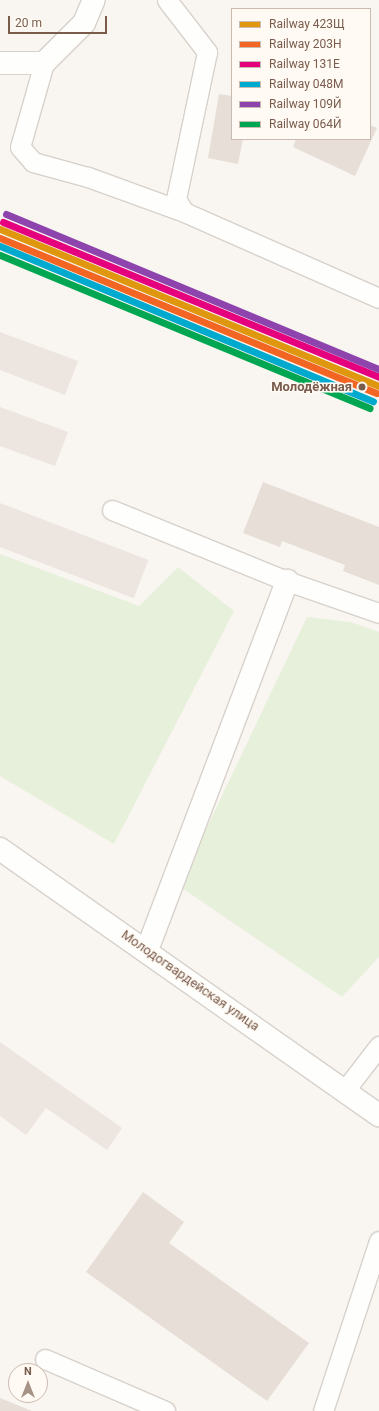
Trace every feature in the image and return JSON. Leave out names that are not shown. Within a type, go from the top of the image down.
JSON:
[{"type":"street","points":[[0,63],[44,63],[84,23],[94,0]]},
{"type":"street","points":[[147,950],[287,581]]},
{"type":"street","name":"Молодогвардейская улица","points":[[0,849],[147,950],[379,1115]]},
{"type":"lane","points":[[167,0],[207,52],[176,199],[184,212]]},
{"type":"lane","points":[[44,63],[20,147],[33,162],[88,177],[184,212],[379,298]]},
{"type":"lane","points":[[112,510],[287,581],[379,613]]},
{"type":"lane","points":[[345,1090],[379,1046]]},
{"type":"lane","points":[[323,1411],[379,1241]]},
{"type":"lane","points":[[45,1359],[165,1411]]},
{"type":"shaded area","points":[[0,332],[78,361],[65,395],[0,370]]},
{"type":"shaded area","points":[[0,407],[68,432],[55,466],[0,446]]},
{"type":"shaded area","points":[[0,503],[148,560],[134,598],[0,547]]},
{"type":"shaded area","points":[[0,1042],[122,1128],[107,1150],[46,1108],[26,1135],[0,1116]]},
{"type":"green space","points":[[0,554],[139,606],[178,567],[234,611],[114,844],[0,776]]},
{"type":"green space","points":[[307,617],[351,622],[379,632],[379,957],[342,997],[179,886]]},
{"type":"building","points":[[219,94],[231,96],[231,140],[243,140],[238,164],[208,158]]},
{"type":"building","points":[[371,125],[377,128],[355,176],[293,147],[296,140],[371,140]]},
{"type":"building","points":[[263,482],[379,527],[379,585],[343,571],[345,565],[282,541],[280,547],[243,533]]},
{"type":"building","points":[[143,1192],[184,1222],[169,1243],[309,1343],[267,1401],[86,1272]]},
{"type":"building","points":[[0,1398],[8,1401],[8,1403],[12,1403],[32,1411],[0,1411]]},
{"type":"rail line","name":"109Й","points":[[6,214],[379,369]]},
{"type":"rail line","name":"131Е","points":[[3,222],[379,377]]},
{"type":"rail line","name":"423Щ","points":[[0,229],[379,386]]},
{"type":"rail line","name":"203Н","points":[[0,238],[376,393]]},
{"type":"rail line","name":"048М","points":[[0,246],[373,401]]},
{"type":"rail line","name":"064Й","points":[[0,255],[370,408]]},
{"type":"place","name":"Молодёжная","points":[[362,387]]}]
